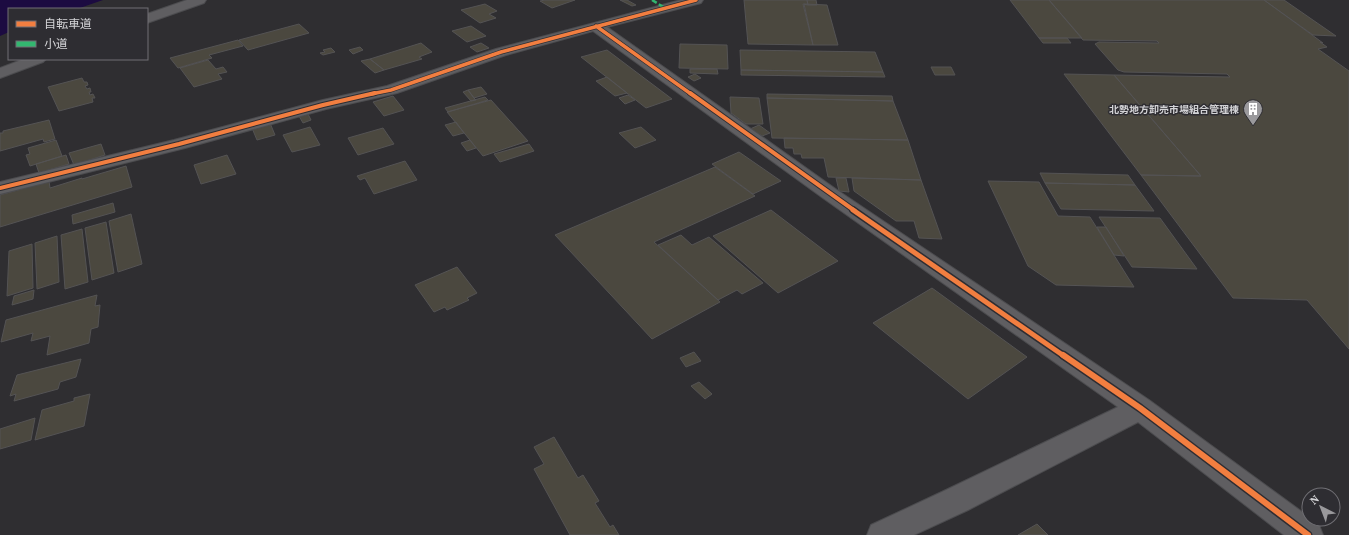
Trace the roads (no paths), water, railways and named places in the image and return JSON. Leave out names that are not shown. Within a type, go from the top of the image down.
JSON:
[{"type":"street","points":[[148,19],[199,0]]},
{"type":"street","points":[[0,188],[172,146],[323,105],[391,90],[501,52],[696,0]]},
{"type":"street","points":[[596,26],[830,194],[1140,408],[1308,535]]},
{"type":"street","points":[[0,73],[35,60]]},
{"type":"street","points":[[882,535],[957,500],[1140,408]]},
{"type":"place","name":"北勢地方卸売市場組合管理棟","points":[[1253,126]]}]
